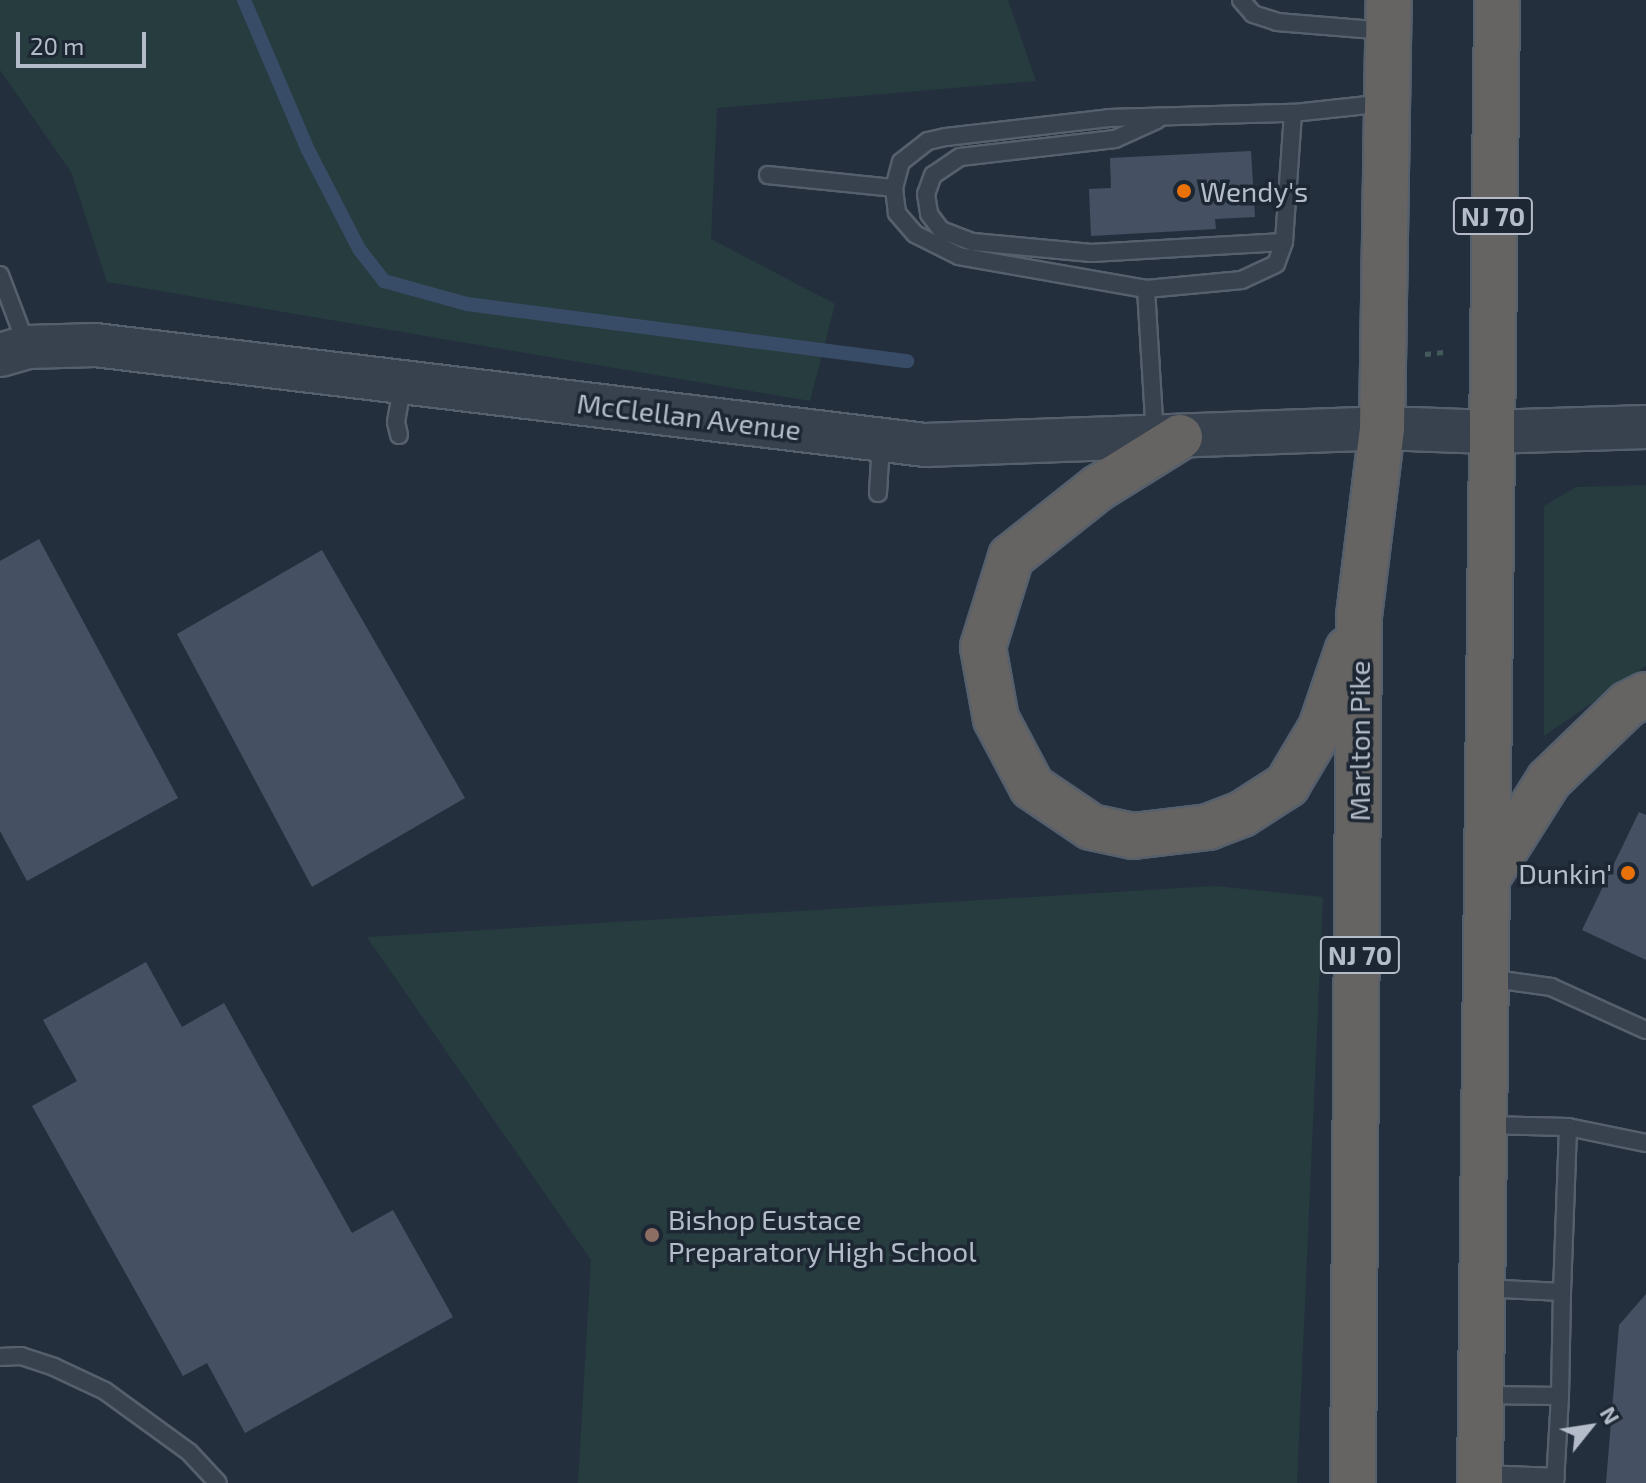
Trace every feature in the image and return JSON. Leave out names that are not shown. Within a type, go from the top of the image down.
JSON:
[{"type":"highway","name":"NJ 70","points":[[1480,1479],[1489,432],[1497,0]]},
{"type":"highway","name":"Marlton Pike","points":[[1353,1483],[1359,616],[1382,428],[1389,16]]},
{"type":"highway","points":[[1168,437],[1011,557],[983,647],[996,719],[1032,787],[1091,827],[1133,836],[1208,827],[1242,814],[1287,785],[1321,728],[1359,616]]},
{"type":"highway","points":[[1487,878],[1549,780],[1628,704],[1646,695]]},
{"type":"street","name":"McClellan Avenue","points":[[14,351],[95,345],[925,445],[1382,428],[1489,432],[1646,427]]},
{"type":"lane","points":[[1241,0],[1253,14],[1277,22],[1389,16]]},
{"type":"lane","points":[[1293,113],[1284,242],[1276,264],[1260,275],[1146,289],[959,256],[905,226],[894,188],[901,162],[928,141],[1109,118],[1293,113],[1388,103]]},
{"type":"lane","points":[[1166,116],[1115,139],[960,157],[933,175],[926,194],[929,214],[941,230],[973,242],[1091,253],[1284,242]]},
{"type":"lane","points":[[768,175],[894,188]]},
{"type":"lane","points":[[0,275],[14,351]]},
{"type":"lane","points":[[1146,289],[1168,437]]},
{"type":"lane","points":[[399,435],[396,422],[403,382]]},
{"type":"lane","points":[[878,493],[881,440]]},
{"type":"lane","points":[[1485,978],[1551,987],[1646,1030]]},
{"type":"lane","points":[[1483,1125],[1568,1127],[1646,1143]]},
{"type":"lane","points":[[1480,1479],[1555,1480],[1568,1127]]},
{"type":"lane","points":[[1481,1288],[1562,1292]]},
{"type":"lane","points":[[0,1357],[21,1356],[54,1367],[105,1391],[189,1452],[218,1483]]},
{"type":"lane","points":[[1480,1395],[1560,1396]]},
{"type":"green space","points":[[0,0],[1008,0],[1036,81],[717,108],[711,239],[835,304],[810,401],[107,282],[71,172],[0,70]]},
{"type":"green space","points":[[1646,485],[1646,666],[1544,736],[1544,506],[1576,487]]},
{"type":"green space","name":"Bishop Eustace Preparatory High School","points":[[1214,886],[1323,897],[1297,1483],[578,1483],[591,1260],[367,937]]},
{"type":"building","points":[[1251,151],[1255,217],[1215,219],[1216,229],[1091,236],[1089,189],[1111,188],[1110,158]]},
{"type":"building","points":[[39,539],[178,798],[27,881],[0,831],[0,561]]},
{"type":"building","points":[[322,550],[465,798],[312,887],[177,634]]},
{"type":"building","name":"Dunkin'","points":[[1639,812],[1646,815],[1646,960],[1582,930]]},
{"type":"building","points":[[146,962],[182,1027],[224,1003],[352,1233],[393,1210],[453,1317],[245,1433],[207,1363],[183,1376],[32,1106],[77,1081],[43,1020]]},
{"type":"building","points":[[1646,1294],[1646,1483],[1606,1483],[1619,1325]]},
{"type":"waterway","points":[[244,0],[308,150],[359,249],[384,281],[467,304],[907,361]]},
{"type":"place","name":"Wendy's","points":[[1184,191]]},
{"type":"place","name":"Dunkin'","points":[[1628,873]]},
{"type":"place","name":"Bishop Eustace Preparatory High School","points":[[652,1235]]}]
